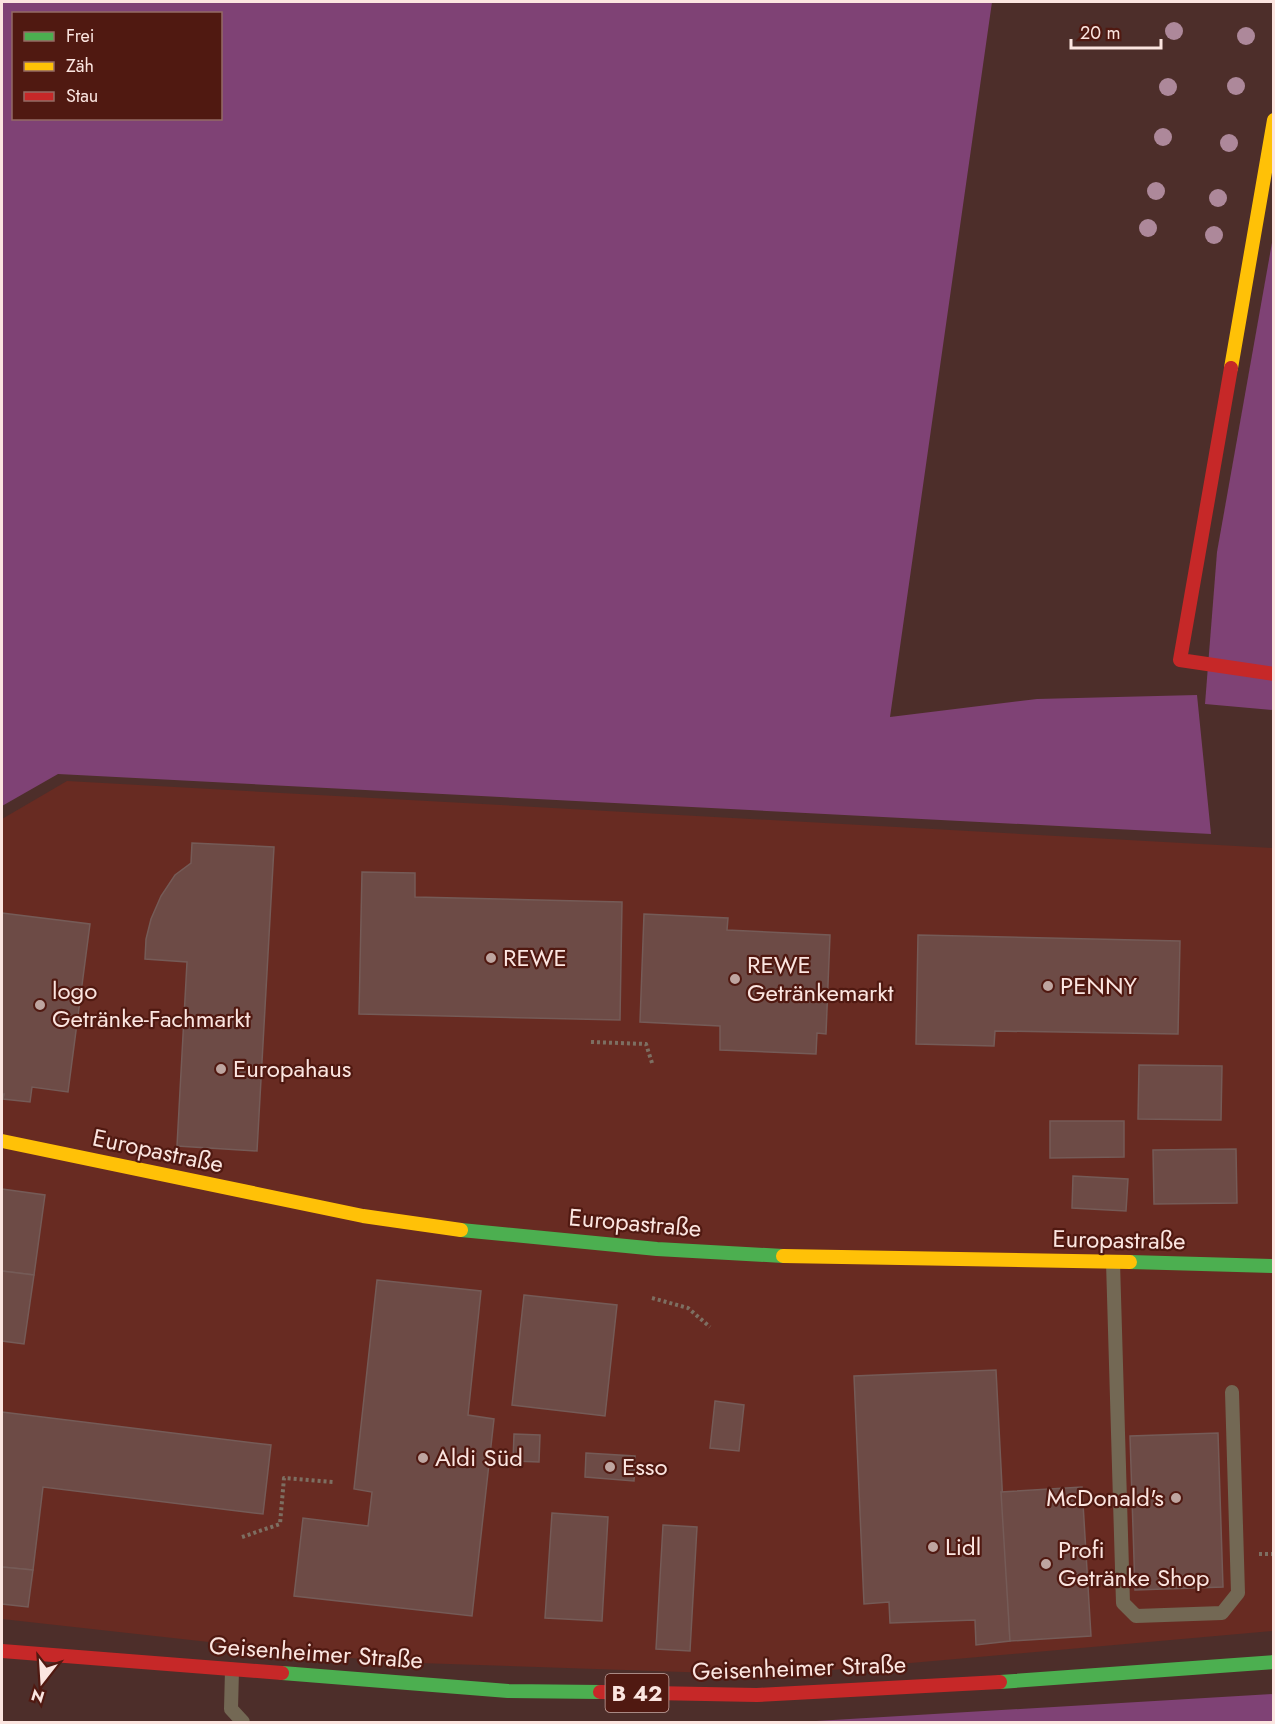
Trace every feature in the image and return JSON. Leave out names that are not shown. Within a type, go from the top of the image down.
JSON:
[{"type":"street","points":[[1274,120],[1180,660],[1274,674]]},
{"type":"street","name":"Europastraße","points":[[2,1141],[354,1214],[461,1230],[657,1249],[820,1258],[1274,1266]]},
{"type":"street","name":"Geisenheimer Straße","points":[[2,1651],[508,1690],[757,1695],[1024,1682],[1274,1662]]},
{"type":"lane","points":[[1113,1262],[1124,1603],[1136,1616],[1222,1612],[1238,1593],[1232,1392]]},
{"type":"lane","points":[[232,1670],[231,1709],[243,1722]]},
{"type":"path","points":[[591,1042],[646,1044],[652,1063]]},
{"type":"path","points":[[652,1298],[688,1308],[710,1327]]},
{"type":"path","points":[[242,1537],[279,1524],[284,1478],[333,1482]]},
{"type":"shaded area","points":[[2,2],[992,2],[890,717],[1037,699],[1197,695],[1211,834],[58,774],[2,806]]},
{"type":"shaded area","points":[[1273,237],[1273,710],[1205,704],[1217,552]]},
{"type":"shaded area","points":[[67,781],[1273,848],[1273,1631],[775,1675],[388,1662],[2,1619],[2,819]]},
{"type":"shaded area","points":[[1273,1694],[1273,1722],[799,1722]]},
{"type":"building","name":"Europahaus","points":[[192,843],[274,847],[257,1151],[177,1146],[187,962],[145,959],[146,939],[151,919],[161,896],[175,875],[191,863]]},
{"type":"building","name":"REWE","points":[[362,872],[415,873],[415,897],[622,902],[620,1020],[359,1014]]},
{"type":"building","name":"logo Getränke-Fachmarkt","points":[[2,913],[90,924],[68,1092],[32,1087],[30,1102],[3,1099],[4,1094],[2,1094]]},
{"type":"building","name":"REWE Getränkemarkt","points":[[644,914],[728,918],[727,930],[830,935],[826,1034],[817,1033],[816,1054],[720,1050],[720,1026],[640,1022]]},
{"type":"building","name":"PENNY","points":[[918,935],[1180,941],[1178,1034],[995,1031],[994,1046],[916,1044]]},
{"type":"building","points":[[1139,1065],[1222,1066],[1221,1120],[1138,1119]]},
{"type":"building","points":[[1050,1121],[1124,1121],[1124,1157],[1050,1158]]},
{"type":"building","points":[[1236,1149],[1237,1203],[1154,1204],[1153,1150]]},
{"type":"building","points":[[1073,1176],[1128,1179],[1126,1211],[1072,1208]]},
{"type":"building","points":[[2,1189],[45,1195],[34,1275],[2,1271]]},
{"type":"building","points":[[2,1271],[34,1275],[24,1344],[2,1341]]},
{"type":"building","name":"Aldi Süd","points":[[377,1280],[481,1291],[468,1415],[494,1419],[472,1616],[294,1596],[303,1518],[368,1526],[372,1492],[354,1489]]},
{"type":"building","points":[[524,1295],[617,1305],[605,1416],[512,1405]]},
{"type":"building","name":"Lidl","points":[[996,1370],[1010,1641],[976,1645],[975,1620],[890,1623],[889,1602],[864,1604],[854,1376]]},
{"type":"building","points":[[715,1401],[744,1405],[739,1451],[710,1448]]},
{"type":"building","points":[[2,1412],[271,1445],[263,1514],[43,1487],[33,1570],[2,1567]]},
{"type":"building","name":"McDonald's","points":[[1218,1433],[1223,1587],[1135,1590],[1130,1436]]},
{"type":"building","points":[[514,1434],[540,1435],[539,1462],[513,1461]]},
{"type":"building","name":"Esso","points":[[586,1453],[635,1456],[634,1481],[585,1477]]},
{"type":"building","name":"Profi Getränke Shop","points":[[1082,1487],[1091,1636],[1010,1641],[1001,1492]]},
{"type":"building","name":"Esso","points":[[552,1513],[608,1517],[602,1621],[545,1618]]},
{"type":"building","points":[[663,1525],[697,1527],[690,1651],[656,1649]]},
{"type":"building","points":[[2,1567],[33,1570],[28,1607],[2,1604]]},
{"type":"traffic: fast","points":[[461,1230],[657,1249],[783,1256]]},
{"type":"traffic: fast","points":[[1130,1262],[1274,1266]]},
{"type":"traffic: fast","points":[[1000,1682],[1274,1662]]},
{"type":"traffic: fast","points":[[282,1673],[508,1691],[600,1692]]},
{"type":"traffic: slow","points":[[1231,368],[1274,120]]},
{"type":"traffic: slow","points":[[2,1141],[363,1216],[461,1230]]},
{"type":"traffic: slow","points":[[783,1256],[1130,1262]]},
{"type":"traffic: jam","points":[[1231,368],[1180,660],[1274,674]]},
{"type":"traffic: jam","points":[[2,1651],[282,1673]]},
{"type":"traffic: jam","points":[[600,1692],[757,1695],[1000,1682]]},
{"type":"place","name":"REWE","points":[[491,958]]},
{"type":"place","name":"REWE Getränkemarkt","points":[[735,979]]},
{"type":"place","name":"PENNY","points":[[1048,986]]},
{"type":"place","name":"logo Getränke-Fachmarkt","points":[[40,1005]]},
{"type":"place","name":"Europahaus","points":[[221,1069]]},
{"type":"place","name":"Aldi Süd","points":[[423,1458]]},
{"type":"place","name":"Esso","points":[[610,1467]]},
{"type":"place","name":"McDonald's","points":[[1176,1498]]},
{"type":"place","name":"Lidl","points":[[933,1547]]},
{"type":"place","name":"Profi Getränke Shop","points":[[1046,1564]]}]
